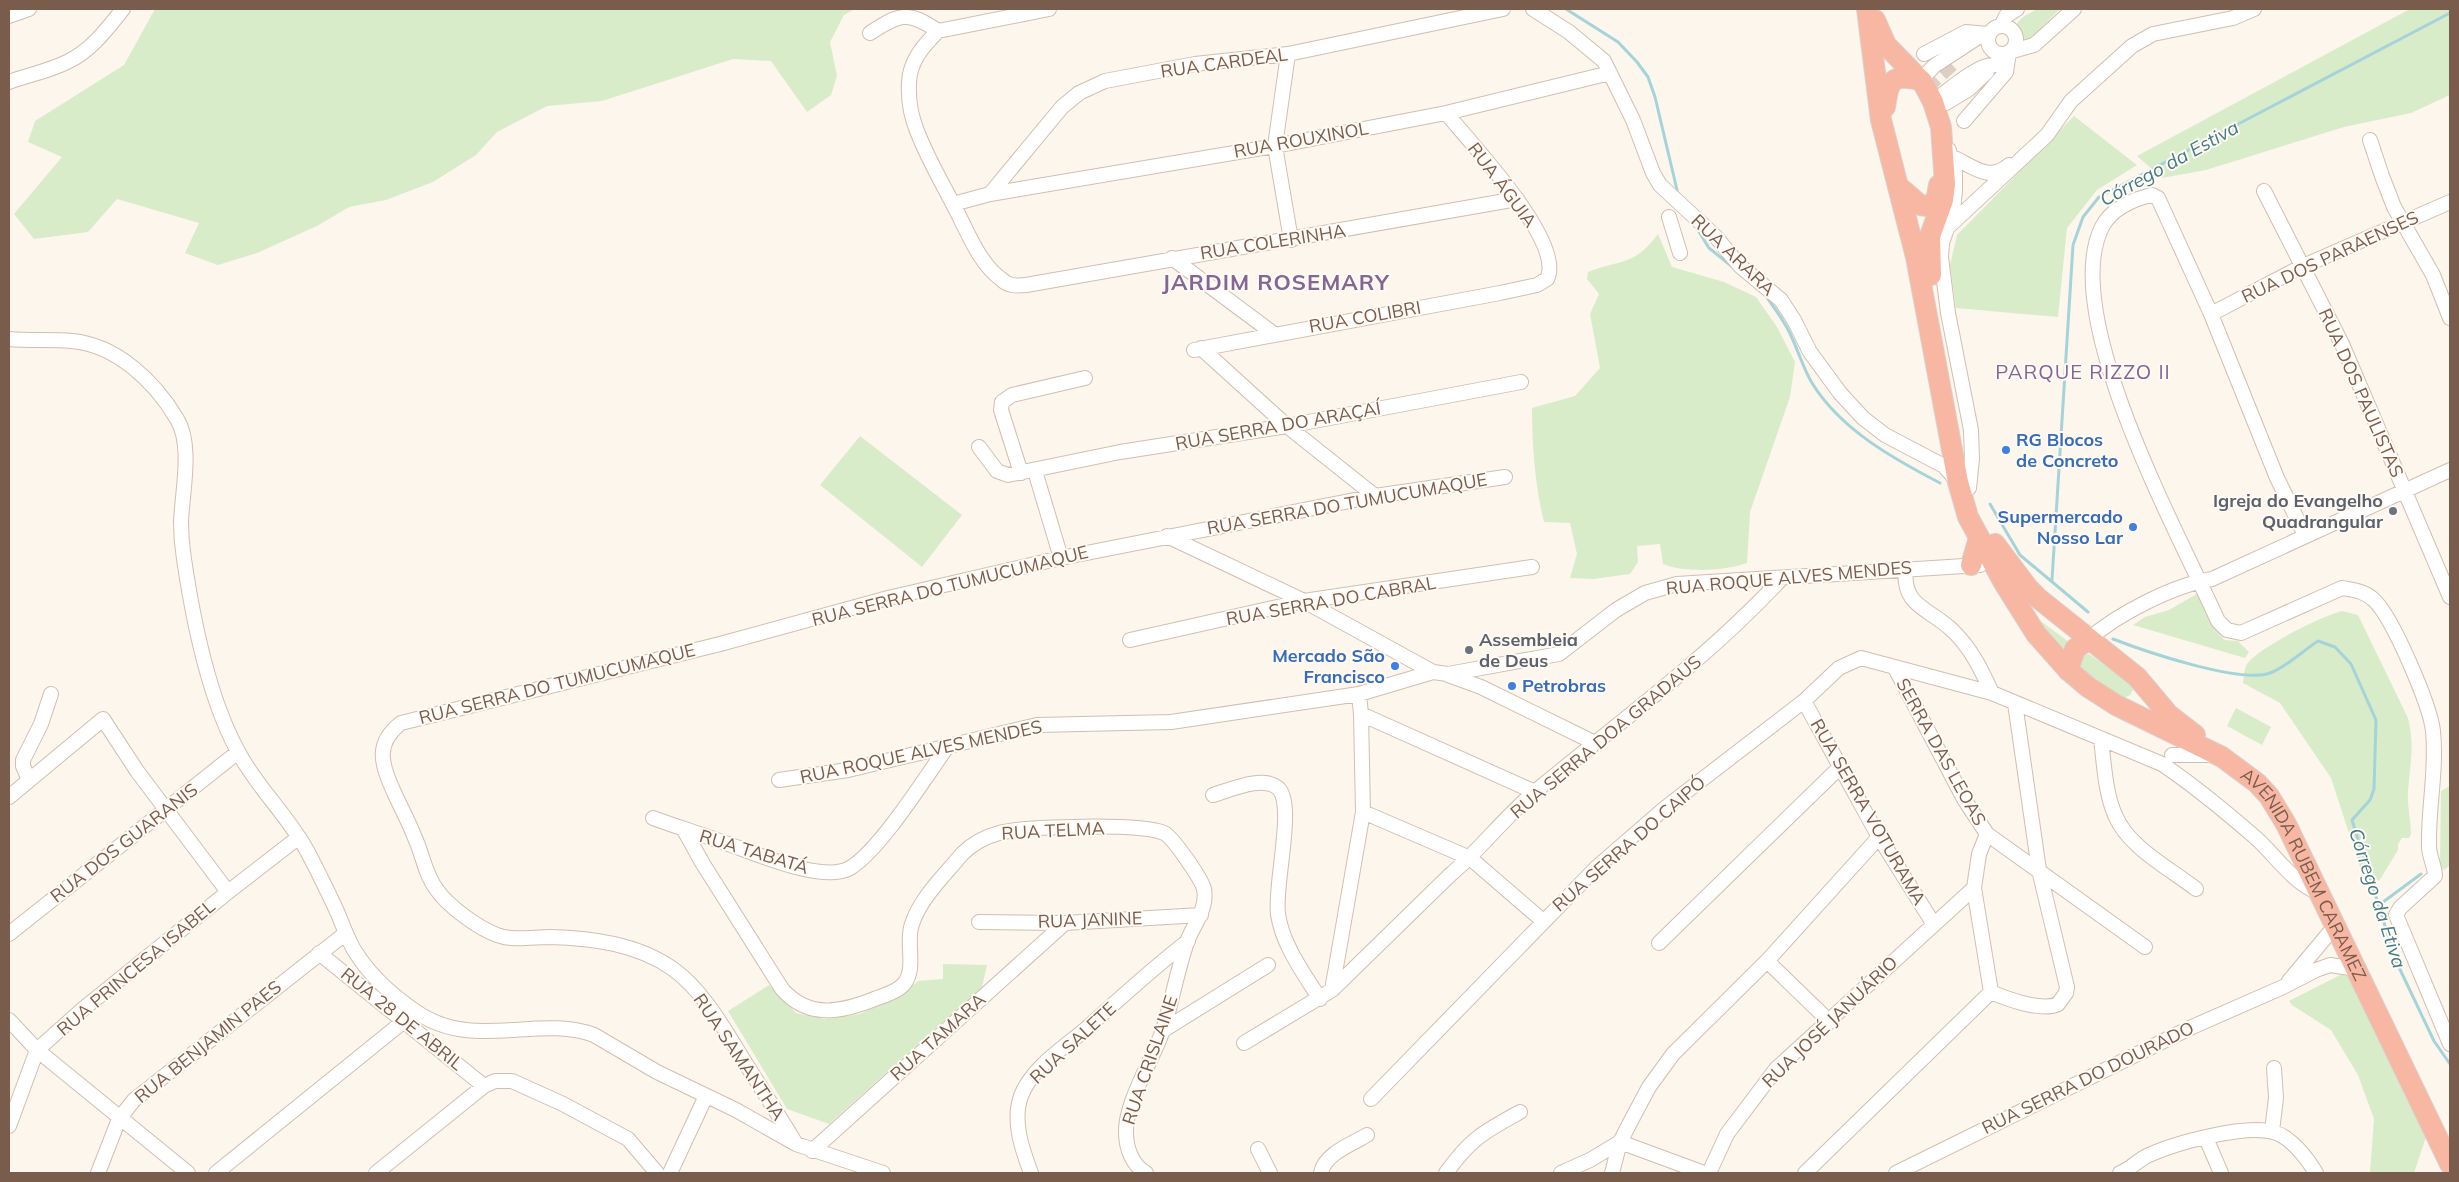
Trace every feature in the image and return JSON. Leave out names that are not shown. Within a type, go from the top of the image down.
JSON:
[{"type":"highway","points":[[1866,9],[1883,122],[1916,257],[1941,395],[1964,485],[1988,534],[2028,588]]},
{"type":"highway","points":[[1872,9],[1874,19],[1886,45],[1921,80],[1938,118],[1950,158],[1944,200],[1930,236],[1929,266],[1964,485]]},
{"type":"highway","points":[[1883,122],[1890,82],[1900,77],[1921,80]]},
{"type":"highway","points":[[1898,186],[1920,205],[1933,204],[1950,158]]},
{"type":"highway","name":"AVENIDA RUBEM CARAMEZ","points":[[1964,485],[1968,517],[1993,564],[2036,634],[2068,670],[2088,687],[2116,705],[2144,717],[2175,735],[2222,757],[2257,783],[2269,796],[2286,824],[2450,1164]]},
{"type":"highway","points":[[1969,565],[1979,538]]},
{"type":"highway","points":[[1993,564],[2000,566],[2028,588]]},
{"type":"highway","name":"AVENIDA RUBEM CARAMEZ","points":[[2028,588],[2088,640],[2137,677],[2169,715],[2192,734],[2242,757],[2269,780],[2292,813],[2450,1139]]},
{"type":"highway","points":[[2068,670],[2074,649],[2088,640]]},
{"type":"highway","points":[[2116,705],[2135,697],[2139,688],[2137,677]]},
{"type":"street","points":[[9,16],[29,9]]},
{"type":"street","points":[[9,82],[52,68],[79,56],[123,9]]},
{"type":"street","points":[[870,33],[894,19],[905,16],[914,17],[938,31],[1002,13],[1049,9]]},
{"type":"street","name":"RUA CARDEAL","points":[[990,194],[1044,126],[1079,93],[1105,81],[1195,64],[1288,54],[1503,9]]},
{"type":"street","name":"RUA ARARA","points":[[1533,9],[1569,32],[1604,61],[1633,120],[1660,185],[1674,201],[1696,218],[1740,266],[1780,300],[1824,374],[1863,418],[1885,435],[1944,466],[1964,485]]},
{"type":"street","points":[[1964,121],[2006,72],[2002,57],[1992,50],[1988,42],[1993,30],[2002,26],[2006,16],[2017,9]]},
{"type":"street","points":[[2002,57],[2034,45],[2074,9]]},
{"type":"street","points":[[1947,228],[2047,135],[2071,101],[2140,40],[2161,31],[2233,18],[2254,9]]},
{"type":"street","points":[[1953,211],[1955,172],[1938,118],[2015,45],[2016,36],[2010,29],[2002,26]]},
{"type":"street","name":"RUA COLERINHA","points":[[938,31],[924,44],[911,68],[909,94],[917,131],[984,261],[1000,279],[1008,284],[1026,285],[1517,199]]},
{"type":"street","points":[[1924,54],[1966,32],[1988,34]]},
{"type":"street","points":[[1921,80],[1934,66],[1983,34],[1988,34]]},
{"type":"street","points":[[1956,61],[1988,34]]},
{"type":"street","points":[[1288,54],[1275,146],[1291,240]]},
{"type":"street","name":"RUA ROUXINOL","points":[[953,204],[990,194],[1275,146],[1446,114],[1610,73]]},
{"type":"street","name":"RUA ÁGUIA","points":[[1446,114],[1517,199],[1539,234],[1549,263],[1549,276],[1537,285]]},
{"type":"street","points":[[1950,158],[1982,173],[1996,173],[2047,135]]},
{"type":"street","points":[[2370,140],[2382,176],[2402,222],[2433,274],[2450,318]]},
{"type":"street","points":[[1950,158],[1962,187],[1960,198],[1953,211],[1942,243],[1940,258],[1948,313],[1971,430],[1972,459],[1964,485]]},
{"type":"street","name":"RUA DOS PAULISTAS","points":[[2264,191],[2301,267],[2342,344],[2450,597]]},
{"type":"street","points":[[2302,529],[2277,478],[2211,314],[2159,199],[2152,195],[2123,205],[2112,213],[2102,225],[2095,243],[2091,271],[2094,307],[2106,358],[2132,433],[2222,627],[2240,633],[2342,588],[2358,591],[2373,598],[2384,612],[2425,699],[2434,741],[2429,846],[2436,876],[2400,908],[2396,915],[2450,1044]]},
{"type":"street","name":"RUA DOS PARAENSES","points":[[2211,314],[2301,267],[2450,202]]},
{"type":"street","points":[[1680,253],[1670,221],[1696,218]]},
{"type":"street","points":[[1172,258],[1274,334]]},
{"type":"street","name":"RUA COLIBRI","points":[[1286,426],[1198,349],[1537,285]]},
{"type":"street","points":[[9,339],[73,341],[88,344],[112,354],[154,387],[179,421],[184,438],[181,525],[190,590],[208,672],[238,752],[299,837],[335,907],[346,933],[364,964],[417,1013],[460,1029],[487,1032],[521,1030],[584,1031],[613,1044],[657,1072],[736,1110],[796,1144],[865,1169],[883,1173]]},
{"type":"street","points":[[979,446],[1002,474],[1020,473],[1000,410],[1002,402],[1012,395],[1085,378]]},
{"type":"street","name":"RUA SERRA DO ARAÇAÍ","points":[[1020,473],[1120,452],[1286,426],[1521,382]]},
{"type":"street","points":[[1927,457],[1943,455],[1946,448],[1941,395]]},
{"type":"street","points":[[1286,426],[1375,496]]},
{"type":"street","points":[[2088,640],[2112,620],[2200,581],[2212,579],[2403,487],[2450,462]]},
{"type":"street","points":[[1035,470],[1060,558]]},
{"type":"street","points":[[2200,581],[2212,571],[2302,529],[2403,487],[2450,470]]},
{"type":"street","name":"RUA SERRA DO TUMUCUMAQUE","points":[[401,723],[720,644],[888,598],[1060,558],[1375,496],[1505,477]]},
{"type":"street","points":[[1167,536],[1304,601],[1433,672]]},
{"type":"street","name":"RUA ROQUE ALVES MENDES","points":[[779,780],[848,770],[1037,725],[1171,722],[1359,694],[1433,672],[1448,674],[1559,654],[1616,610],[1645,593],[1677,584],[1906,568],[1993,564]]},
{"type":"street","points":[[1969,565],[1987,572],[2004,583]]},
{"type":"street","name":"RUA SERRA DO CABRAL","points":[[1130,640],[1304,601],[1532,567]]},
{"type":"street","points":[[1906,568],[1904,582],[1913,600],[1953,630],[1980,668],[1992,693]]},
{"type":"street","name":"RUA SERRA DOA GRADAUS","points":[[1244,1043],[1320,999],[1332,990],[1450,875],[1470,858],[1535,792],[1718,643],[1782,578]]},
{"type":"street","name":"RUA SERRA DO CAIPÓ","points":[[1371,1099],[1597,867],[1665,808],[1804,701],[1839,668],[1853,660],[1868,658],[1895,668],[1992,693],[2100,739],[2167,760]]},
{"type":"street","points":[[1481,687],[1485,674],[1491,665]]},
{"type":"street","name":"SERRA DAS LEOAS","points":[[1895,668],[1964,799],[1986,834],[2145,947]]},
{"type":"street","points":[[1448,674],[1481,687],[1595,743]]},
{"type":"street","points":[[29,780],[22,760],[41,724],[51,694]]},
{"type":"street","points":[[1332,990],[1363,812],[1359,694]]},
{"type":"street","name":"RUA SERRA VOTURAMA","points":[[1804,701],[1878,837],[1934,923]]},
{"type":"street","points":[[1991,992],[2016,1001],[2046,1007],[2058,1004],[2066,993],[2066,980],[2038,870],[2015,704]]},
{"type":"street","points":[[1361,714],[1535,792]]},
{"type":"street","points":[[9,797],[103,719],[137,772],[167,809],[228,892]]},
{"type":"street","name":"RUA SAMANTHA","points":[[401,723],[388,736],[384,745],[383,765],[416,838],[426,870],[443,899],[455,909],[496,935],[600,942],[634,949],[675,970],[706,1004],[796,1144]]},
{"type":"street","points":[[2167,760],[2175,735]]},
{"type":"street","points":[[2100,739],[2112,805],[2119,822],[2135,842],[2196,889]]},
{"type":"street","name":"RUA TABATÁ","points":[[653,818],[789,866],[835,873],[848,870],[859,862],[876,843],[947,747]]},
{"type":"street","name":"RUA DOS GUARANIS","points":[[9,934],[238,752]]},
{"type":"street","points":[[2167,760],[2192,753],[2222,757]]},
{"type":"street","points":[[2167,760],[2188,781],[2257,840],[2294,878],[2319,893]]},
{"type":"street","points":[[1659,943],[1840,767]]},
{"type":"street","points":[[1213,795],[1264,782],[1278,788],[1283,796],[1284,830],[1276,899],[1278,915],[1291,950],[1320,999]]},
{"type":"street","points":[[1363,812],[1470,858],[1543,921]]},
{"type":"street","name":"RUA TELMA","points":[[684,830],[703,864],[782,989],[791,1000],[810,1008],[824,1010],[849,1009],[902,986],[910,968],[910,929],[918,908],[965,851],[980,839],[1002,832],[1048,829],[1144,828],[1166,834],[1178,845],[1204,889],[1201,915],[1188,940]]},
{"type":"street","points":[[1986,834],[1978,854],[1974,888],[1991,992]]},
{"type":"street","name":"RUA PRINCESA ISABEL","points":[[9,1126],[37,1050],[83,1009],[299,837]]},
{"type":"street","points":[[1612,1173],[1620,1142],[1649,1087],[1673,1054],[1767,961],[1878,837]]},
{"type":"street","name":"RUA JOSÉ JANUÁRIO","points":[[1709,1173],[1727,1134],[1749,1102],[1776,1069],[1830,1022],[1934,923],[1974,888]]},
{"type":"street","name":"RUA JANINE","points":[[979,922],[1064,922],[1201,915]]},
{"type":"street","name":"RUA TAMARA","points":[[812,1151],[1064,922]]},
{"type":"street","name":"RUA SERRA DO DOURADO","points":[[2283,987],[2335,926]]},
{"type":"street","name":"RUA BENJAMIN PAES","points":[[98,1173],[119,1119],[145,1091],[346,933]]},
{"type":"street","name":"RUA CRISLAINE","points":[[1146,1173],[1133,1161],[1128,1147],[1126,1132],[1127,1116],[1162,1031],[1188,940]]},
{"type":"street","name":"RUA SALETE","points":[[1031,1173],[1018,1126],[1021,1095],[1028,1083],[1057,1053],[1188,940]]},
{"type":"street","name":"RUA 28 DE ABRIL","points":[[319,953],[484,1086]]},
{"type":"street","points":[[2307,959],[2316,970]]},
{"type":"street","points":[[1767,961],[1830,1022]]},
{"type":"street","points":[[1162,1031],[1268,965]]},
{"type":"street","name":"RUA SERRA DO DOURADO","points":[[1896,1173],[2192,1026],[2283,987],[2316,970],[2330,966],[2357,969]]},
{"type":"street","points":[[1805,1173],[1991,992]]},
{"type":"street","points":[[216,1173],[404,1021],[417,1013]]},
{"type":"street","points":[[9,1020],[37,1050],[119,1119],[160,1149],[188,1173]]},
{"type":"street","points":[[2272,1131],[2276,1098],[2274,1068]]},
{"type":"street","points":[[376,1173],[484,1086],[495,1081],[512,1081],[563,1104],[628,1139],[657,1173]]},
{"type":"street","points":[[670,1173],[706,1096]]},
{"type":"street","points":[[1446,1173],[1477,1136],[1520,1112]]},
{"type":"street","points":[[2124,1172],[2147,1156],[2206,1138],[2248,1131],[2272,1131],[2290,1142],[2316,1173]]},
{"type":"street","points":[[1320,1173],[1330,1158],[1367,1135]]},
{"type":"street","points":[[2206,1138],[2221,1173]]},
{"type":"street","points":[[1561,1173],[1590,1160],[1620,1142]]},
{"type":"street","points":[[1620,1142],[1704,1173]]},
{"type":"street","points":[[1258,1149],[1270,1173]]},
{"type":"street","points":[[1590,1160],[1604,1173]]},
{"type":"street","points":[[840,1173],[865,1169]]},
{"type":"green space","points":[[155,9],[855,9],[844,15],[830,42],[837,76],[831,95],[807,112],[771,61],[733,59],[602,101],[547,106],[497,132],[476,155],[433,182],[386,200],[349,207],[317,226],[257,253],[218,265],[185,253],[199,223],[117,199],[88,232],[34,239],[14,214],[62,157],[28,142],[35,121],[124,65]]},
{"type":"green space","points":[[2037,9],[2060,9],[2030,39],[2023,40],[2015,32],[2017,24],[2022,18]]},
{"type":"green space","points":[[2410,9],[2450,9],[2450,95],[2411,113],[2344,127],[2206,170],[2162,178],[2137,156]]},
{"type":"green space","points":[[2074,116],[2137,165],[2097,190],[2067,228],[2058,317],[1956,308],[1950,265],[1957,235]]},
{"type":"green space","points":[[1658,234],[1672,267],[1724,282],[1756,297],[1777,327],[1795,362],[1790,397],[1750,512],[1747,563],[1728,568],[1705,570],[1672,567],[1663,564],[1660,544],[1637,546],[1638,562],[1630,574],[1593,579],[1570,578],[1577,554],[1570,523],[1544,522],[1538,494],[1532,408],[1575,396],[1600,368],[1590,314],[1599,294],[1587,279],[1588,272],[1634,257],[1642,252]]},
{"type":"green space","points":[[860,436],[962,515],[922,567],[820,485]]},
{"type":"green space","points":[[2200,592],[2215,629],[2224,640],[2238,641],[2249,652],[2245,658],[2133,625],[2145,617],[2169,610]]},
{"type":"green space","points":[[2342,611],[2358,615],[2408,718],[2410,728],[2411,755],[2408,797],[2411,834],[2409,838],[2402,838],[2398,844],[2398,850],[2379,881],[2362,873],[2331,778],[2280,703],[2243,683],[2247,664],[2264,649],[2306,625]]},
{"type":"green space","points":[[2035,617],[2069,642],[2059,654]]},
{"type":"green space","points":[[2089,654],[2131,683],[2133,690],[2130,695],[2124,698],[2077,670],[2081,656]]},
{"type":"green space","points":[[2236,708],[2271,727],[2262,745],[2227,726]]},
{"type":"green space","points":[[2450,786],[2450,865],[2444,870],[2440,865],[2441,791]]},
{"type":"green space","points":[[943,964],[987,965],[982,987],[829,1124],[787,1109],[728,1011],[769,985],[796,1013],[825,1019],[860,1014],[906,991],[918,981],[943,979]]},
{"type":"green space","points":[[2346,972],[2426,1137],[2414,1173],[2370,1173],[2374,1119],[2358,1075],[2331,1030],[2292,1005],[2289,1001]]},
{"type":"waterway","points":[[1566,9],[1618,42],[1648,77],[1655,97],[1678,194]]},
{"type":"waterway","name":"Córrego da Estiva","points":[[2052,580],[2073,245],[2083,217],[2099,197],[2450,13]]},
{"type":"waterway","points":[[1696,227],[1709,248],[1735,269]]},
{"type":"waterway","points":[[1766,296],[1787,327],[1806,373],[1824,400],[1853,429],[1870,442],[1940,483]]},
{"type":"waterway","name":"Córrego da Etiva","points":[[1990,504],[2020,555],[2088,612]]},
{"type":"waterway","name":"Córrego da Etiva","points":[[2113,639],[2192,665],[2237,674],[2256,675],[2276,671],[2318,641],[2335,647],[2351,664],[2376,720],[2374,789],[2370,800],[2352,820],[2396,961],[2434,1041],[2450,1064]]},
{"type":"waterway","points":[[2379,905],[2421,874]]},
{"type":"tunnel","points":[[1926,88],[1956,61]]},
{"type":"place","name":"RG Blocos de Concreto","points":[[2006,450]]},
{"type":"place","name":"Igreja do Evangelho Quadrangular","points":[[2393,511]]},
{"type":"place","name":"Supermercado Nosso Lar","points":[[2133,527]]},
{"type":"place","name":"Assembleia de Deus","points":[[1469,650]]},
{"type":"place","name":"Mercado São Francisco","points":[[1395,666]]},
{"type":"place","name":"Petrobras","points":[[1512,686]]},
{"type":"district","name":"JARDIM ROSEMARY","points":[[1276,282]]},
{"type":"district","name":"PARQUE RIZZO II","points":[[2083,372]]}]
